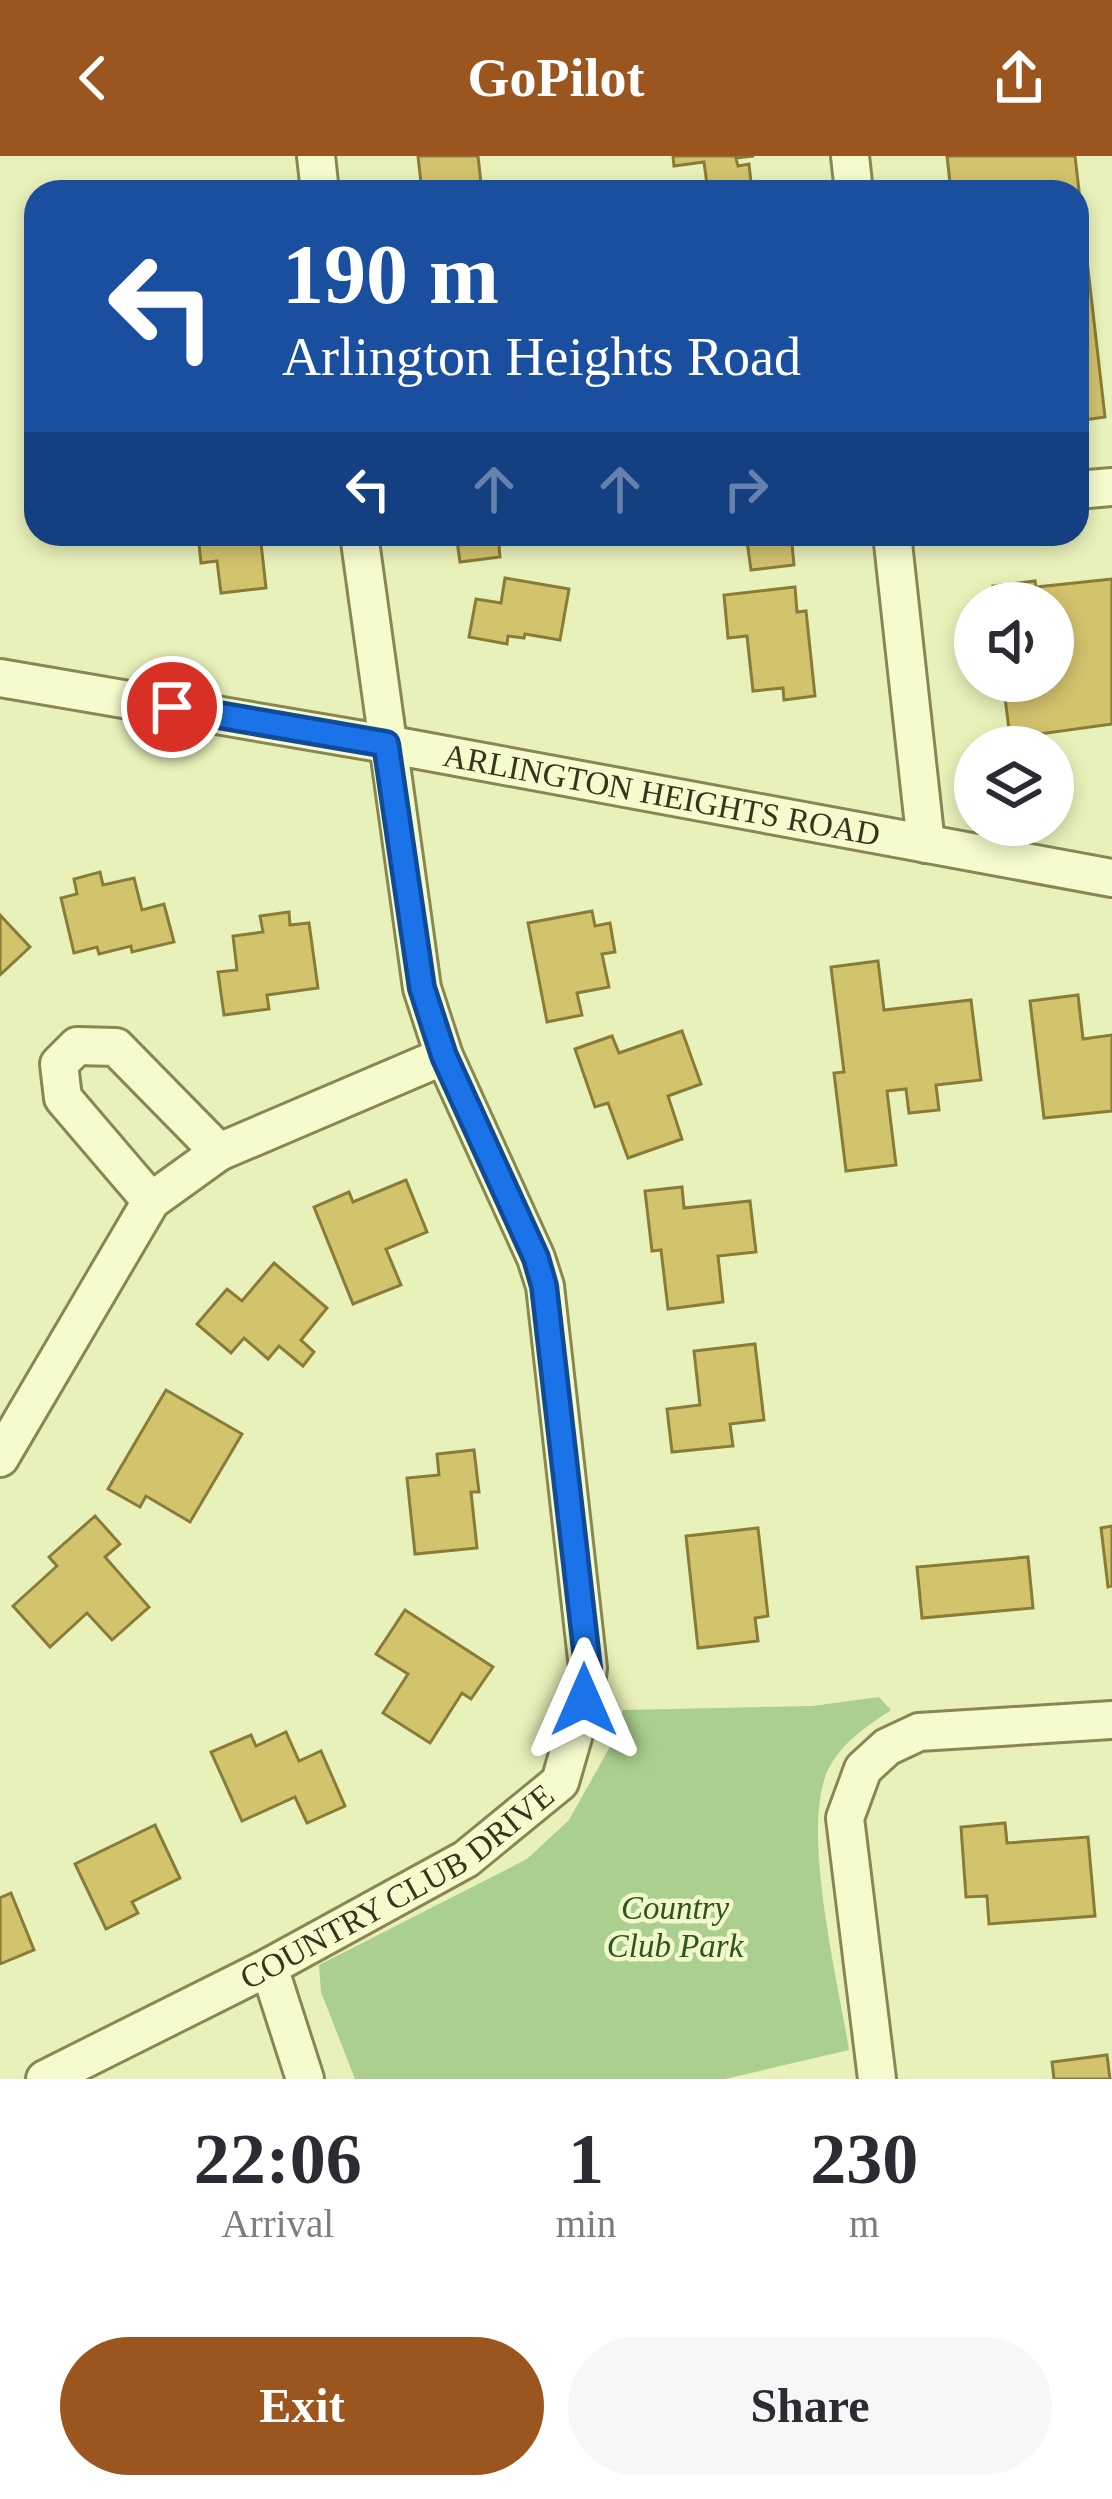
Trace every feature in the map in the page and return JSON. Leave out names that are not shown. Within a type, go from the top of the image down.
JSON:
[{"type":"street","name":"COUNTRY CLUB DRIVE","points":[[45,2079],[268,1967],[466,1859],[560,1782],[584,1700],[588,1668],[544,1286],[536,1258],[444,1056],[422,988],[361,546]]},
{"type":"street","points":[[893,546],[926,844]]},
{"type":"street","name":"ARLINGTON HEIGHTS ROAD","points":[[0,678],[1112,878]]},
{"type":"street","points":[[151,1201],[63,1099],[59,1064],[77,1046],[116,1047],[219,1152]]},
{"type":"street","points":[[0,1458],[151,1201],[219,1152],[444,1056]]},
{"type":"street","points":[[877,2079],[845,1818],[863,1769],[887,1747],[919,1732],[1112,1720]]},
{"type":"street","points":[[268,1967],[305,2079]]},
{"type":"green space","name":"Country Club Park","points":[[879,1697],[891,1710],[849,1741],[830,1766],[821,1792],[818,1825],[824,1905],[849,2050],[725,2079],[355,2079],[321,1992],[319,1965],[527,1859],[569,1820],[616,1736],[623,1710],[812,1706]]},
{"type":"building","points":[[418,156],[478,156],[481,180],[421,180]]},
{"type":"building","points":[[673,156],[754,156],[736,158],[738,166],[749,164],[751,180],[706,180],[704,162],[674,166]]},
{"type":"building","points":[[947,156],[1075,156],[1078,180],[950,180]]},
{"type":"building","points":[[1089,278],[1105,417],[1089,419]]},
{"type":"building","points":[[199,546],[261,546],[266,588],[221,593],[217,561],[201,563]]},
{"type":"building","points":[[458,546],[499,546],[500,557],[460,562]]},
{"type":"building","points":[[748,546],[792,546],[794,565],[751,570]]},
{"type":"building","points":[[505,578],[569,589],[560,640],[525,634],[524,638],[508,636],[507,644],[469,637],[476,599],[501,603]]},
{"type":"building","points":[[1112,579],[1112,724],[1074,729],[1009,726],[1006,702],[1074,702],[1074,583]]},
{"type":"building","points":[[795,587],[797,612],[806,611],[815,696],[784,700],[783,688],[753,691],[747,636],[728,638],[724,595]]},
{"type":"building","points":[[100,872],[103,885],[134,878],[142,910],[164,904],[174,942],[132,952],[131,946],[99,954],[97,947],[74,953],[61,898],[77,894],[74,879]]},
{"type":"building","points":[[592,911],[595,926],[610,923],[615,952],[602,954],[609,987],[577,993],[582,1015],[547,1022],[528,923]]},
{"type":"building","points":[[289,912],[290,925],[309,923],[318,988],[267,995],[269,1009],[224,1015],[218,972],[237,970],[233,936],[263,932],[260,916]]},
{"type":"building","points":[[0,915],[30,947],[0,975]]},
{"type":"building","points":[[878,961],[884,1010],[971,1000],[981,1080],[936,1085],[939,1110],[909,1113],[906,1089],[887,1091],[896,1165],[846,1171],[834,1073],[844,1072],[831,967]]},
{"type":"building","points":[[1078,995],[1083,1039],[1112,1035],[1112,1111],[1044,1118],[1030,1001]]},
{"type":"building","points":[[682,1031],[701,1084],[668,1096],[682,1139],[628,1158],[608,1103],[595,1107],[575,1049],[612,1036],[619,1053]]},
{"type":"building","points":[[406,1180],[427,1232],[386,1249],[401,1285],[353,1304],[314,1207],[349,1192],[353,1202]]},
{"type":"building","points":[[682,1187],[684,1208],[750,1201],[756,1252],[718,1256],[723,1302],[668,1309],[661,1250],[652,1251],[645,1191]]},
{"type":"building","points":[[274,1263],[327,1308],[301,1340],[314,1352],[303,1366],[279,1346],[268,1359],[244,1338],[231,1353],[197,1324],[227,1289],[242,1301]]},
{"type":"building","points":[[755,1344],[764,1420],[730,1424],[733,1446],[672,1452],[667,1409],[700,1405],[694,1351]]},
{"type":"building","points":[[166,1390],[242,1434],[190,1522],[146,1496],[140,1507],[108,1489]]},
{"type":"building","points":[[474,1450],[479,1492],[471,1492],[477,1548],[415,1554],[407,1478],[439,1475],[437,1454]]},
{"type":"building","points":[[95,1516],[120,1544],[105,1557],[149,1607],[112,1640],[87,1613],[50,1647],[13,1606],[57,1566],[49,1557]]},
{"type":"building","points":[[1112,1526],[1112,1586],[1108,1587],[1101,1528]]},
{"type":"building","points":[[758,1528],[768,1616],[755,1618],[758,1641],[698,1648],[686,1536]]},
{"type":"building","points":[[1028,1557],[1033,1608],[922,1618],[917,1567]]},
{"type":"building","points":[[405,1610],[493,1667],[471,1699],[462,1693],[430,1743],[383,1713],[408,1674],[376,1654]]},
{"type":"building","points":[[286,1732],[299,1761],[321,1751],[345,1806],[307,1823],[295,1797],[242,1821],[211,1752],[251,1735],[256,1746]]},
{"type":"building","points":[[1005,1823],[1007,1843],[1088,1837],[1095,1916],[989,1924],[987,1896],[966,1897],[961,1827]]},
{"type":"building","points":[[155,1825],[180,1878],[132,1902],[138,1913],[106,1929],[75,1864]]},
{"type":"building","points":[[11,1893],[34,1950],[0,1964],[0,1898]]},
{"type":"building","points":[[1107,2055],[1110,2079],[1054,2079],[1052,2062]]},
{"type":"route","points":[[172,707],[386,744],[422,988],[444,1056],[536,1258],[544,1286],[588,1668],[584,1700]]}]
